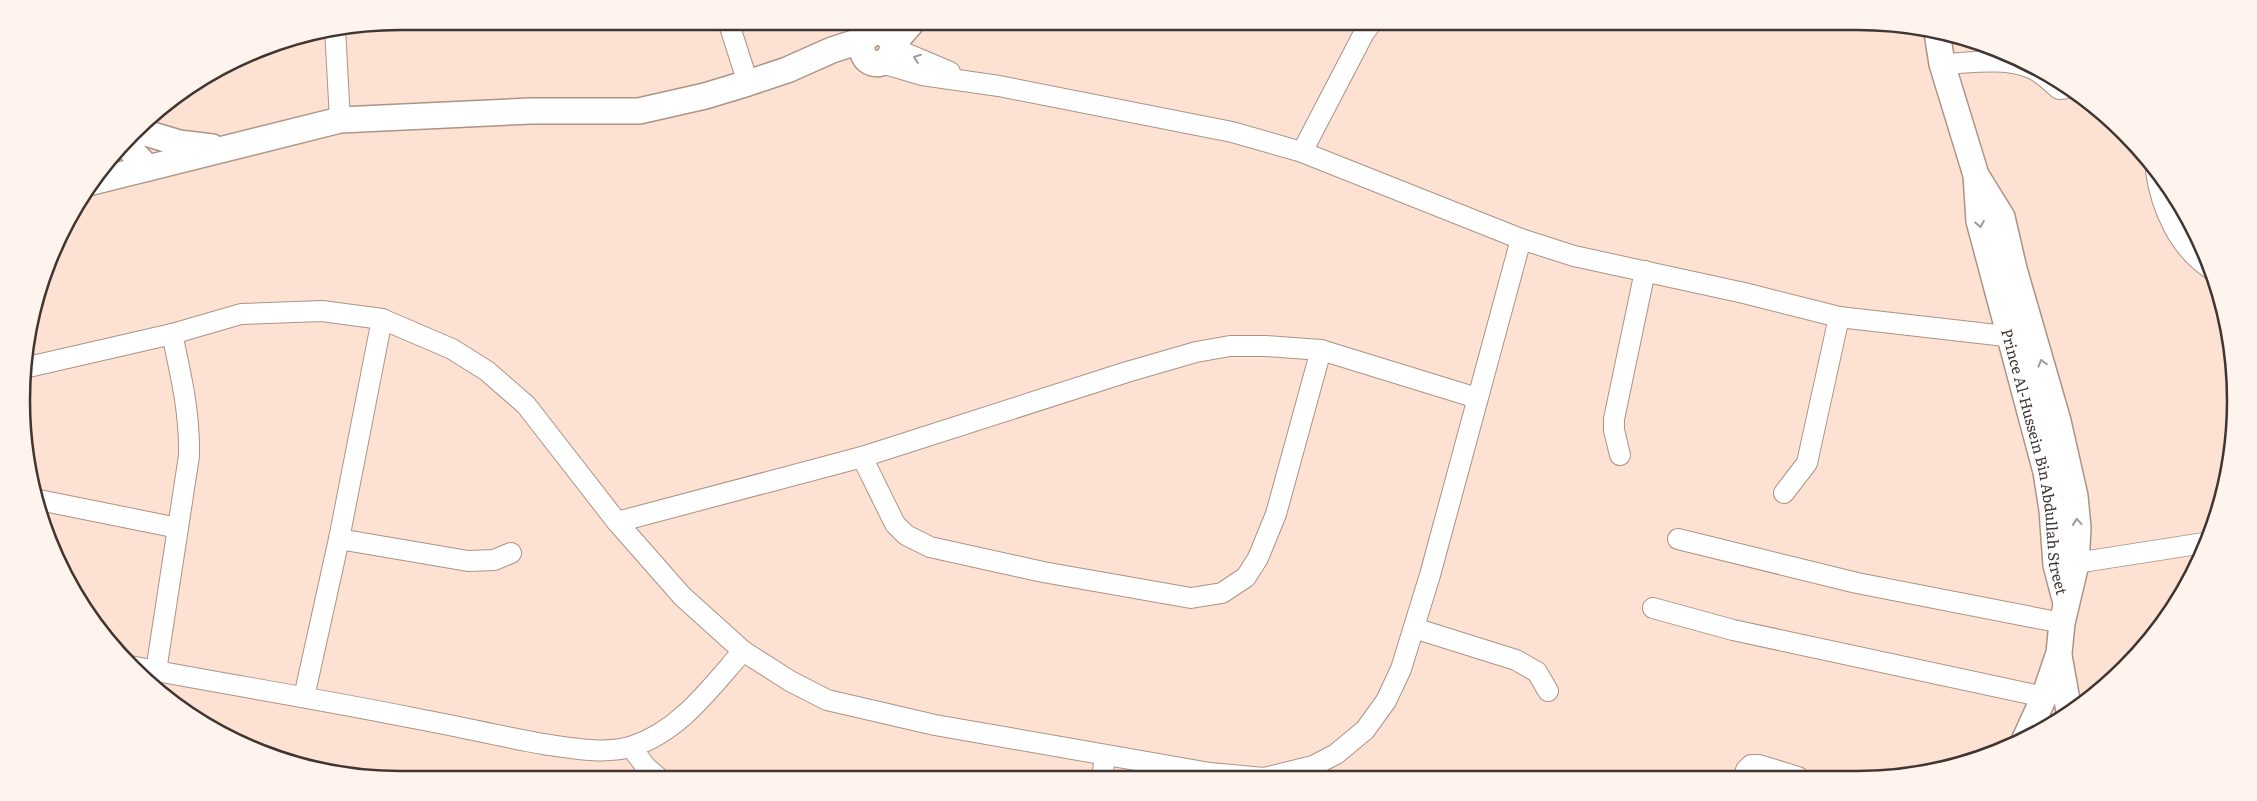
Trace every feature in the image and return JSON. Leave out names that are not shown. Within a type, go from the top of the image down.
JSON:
[{"type":"street","points":[[731,30],[748,83]]},
{"type":"street","points":[[104,179],[340,120],[531,111],[639,111],[705,96],[787,70],[880,44],[900,30]]},
{"type":"street","points":[[1302,152],[1367,30]]},
{"type":"street","points":[[335,36],[340,120]]},
{"type":"street","name":"Prince Al-Hussein Bin Abdullah Street","points":[[1938,39],[1942,64],[1976,175],[1979,221],[2023,338],[2052,510],[2066,565],[2064,614],[2059,653],[2044,697],[2030,727]]},
{"type":"street","points":[[880,44],[922,74],[972,84],[999,86],[1232,132],[1302,152],[1521,239],[1574,256],[1744,293],[1839,317],[2023,338]]},
{"type":"street","points":[[1942,64],[1996,62],[2011,64]]},
{"type":"street","points":[[145,133],[179,143],[226,148]]},
{"type":"street","points":[[129,149],[148,168]]},
{"type":"street","points":[[2159,188],[2162,201],[2173,225],[2186,245],[2199,260]]},
{"type":"street","points":[[1293,771],[1314,766],[1336,754],[1365,730],[1386,701],[1402,668],[1521,239]]},
{"type":"street","points":[[1620,455],[1614,430],[1614,419],[1645,271]]},
{"type":"street","points":[[32,366],[172,334],[241,314],[322,311],[382,319],[452,349],[487,370],[526,405],[618,522],[682,596],[743,651],[790,681],[828,700],[935,725],[1198,771]]},
{"type":"street","points":[[1784,493],[1807,463],[1839,317]]},
{"type":"street","points":[[304,697],[339,539],[382,319]]},
{"type":"street","points":[[156,671],[189,456],[190,427],[187,403],[172,334]]},
{"type":"street","points":[[618,522],[862,457],[1126,372],[1196,352],[1230,346],[1266,346],[1321,350],[1477,398]]},
{"type":"street","points":[[862,457],[895,524],[906,535],[930,547],[1043,572],[1191,598],[1222,593],[1246,577],[1258,558],[1276,514],[1321,350]]},
{"type":"street","points":[[44,500],[178,528]]},
{"type":"street","points":[[339,539],[468,561],[494,560],[511,553]]},
{"type":"street","points":[[1678,539],[1857,583],[2064,614]]},
{"type":"street","points":[[2066,565],[2197,546]]},
{"type":"street","points":[[1653,608],[1734,630],[2044,697]]},
{"type":"street","points":[[1414,628],[1516,660],[1537,672],[1548,690]]},
{"type":"street","points":[[146,669],[304,697],[508,738],[578,749],[631,747],[667,730],[694,705],[743,651]]},
{"type":"street","points":[[2059,653],[2068,705]]},
{"type":"street","points":[[631,747],[650,771]]},
{"type":"street","points":[[1103,771],[1105,756]]},
{"type":"street","points":[[1746,771],[1751,765],[1759,765],[1778,771]]}]
